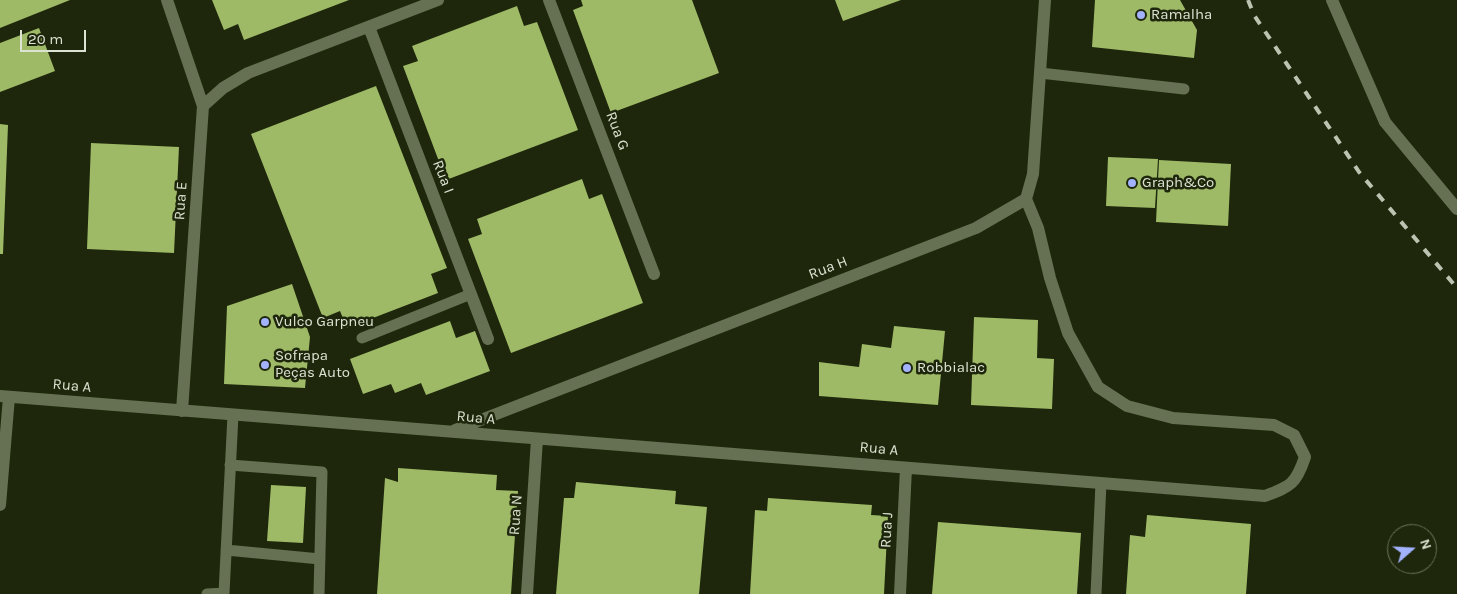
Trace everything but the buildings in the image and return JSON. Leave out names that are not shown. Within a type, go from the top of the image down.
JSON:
[{"type":"street","name":"Rua E","points":[[166,0],[203,106],[182,411]]},
{"type":"street","points":[[203,106],[223,88],[248,73],[438,0]]},
{"type":"street","name":"Rua G","points":[[549,0],[654,274]]},
{"type":"street","points":[[1026,199],[1033,174],[1045,0]]},
{"type":"street","points":[[1332,0],[1385,122],[1457,209]]},
{"type":"street","name":"Rua I","points":[[369,26],[488,339]]},
{"type":"street","name":"Rua H","points":[[450,432],[976,228],[1026,199]]},
{"type":"street","name":"Rua A","points":[[4,397],[1265,496],[1286,488],[1298,476],[1305,457],[1294,435],[1274,425],[1173,418],[1126,406],[1098,387],[1068,333],[1050,278],[1038,228],[1026,199]]},
{"type":"street","points":[[0,505],[4,397]]},
{"type":"street","name":"Rua N","points":[[527,594],[537,439]]},
{"type":"street","name":"Rua J","points":[[900,594],[906,468]]},
{"type":"lane","points":[[1040,74],[1184,90]]},
{"type":"lane","points":[[362,338],[471,294]]},
{"type":"lane","points":[[207,594],[224,592],[233,415]]},
{"type":"lane","points":[[230,465],[322,472],[318,594]]},
{"type":"lane","points":[[1096,594],[1101,483]]},
{"type":"lane","points":[[226,550],[320,559]]},
{"type":"railway","points":[[1248,0],[1254,15],[1359,172],[1457,288]]},
{"type":"place","name":"Ramalha","points":[[1141,15]]},
{"type":"place","name":"Graph&Co","points":[[1132,183]]},
{"type":"place","name":"Vulco Garpneu","points":[[265,322]]},
{"type":"place","name":"Sofrapa Peças Auto","points":[[265,365]]},
{"type":"place","name":"Robbialac","points":[[907,368]]}]
